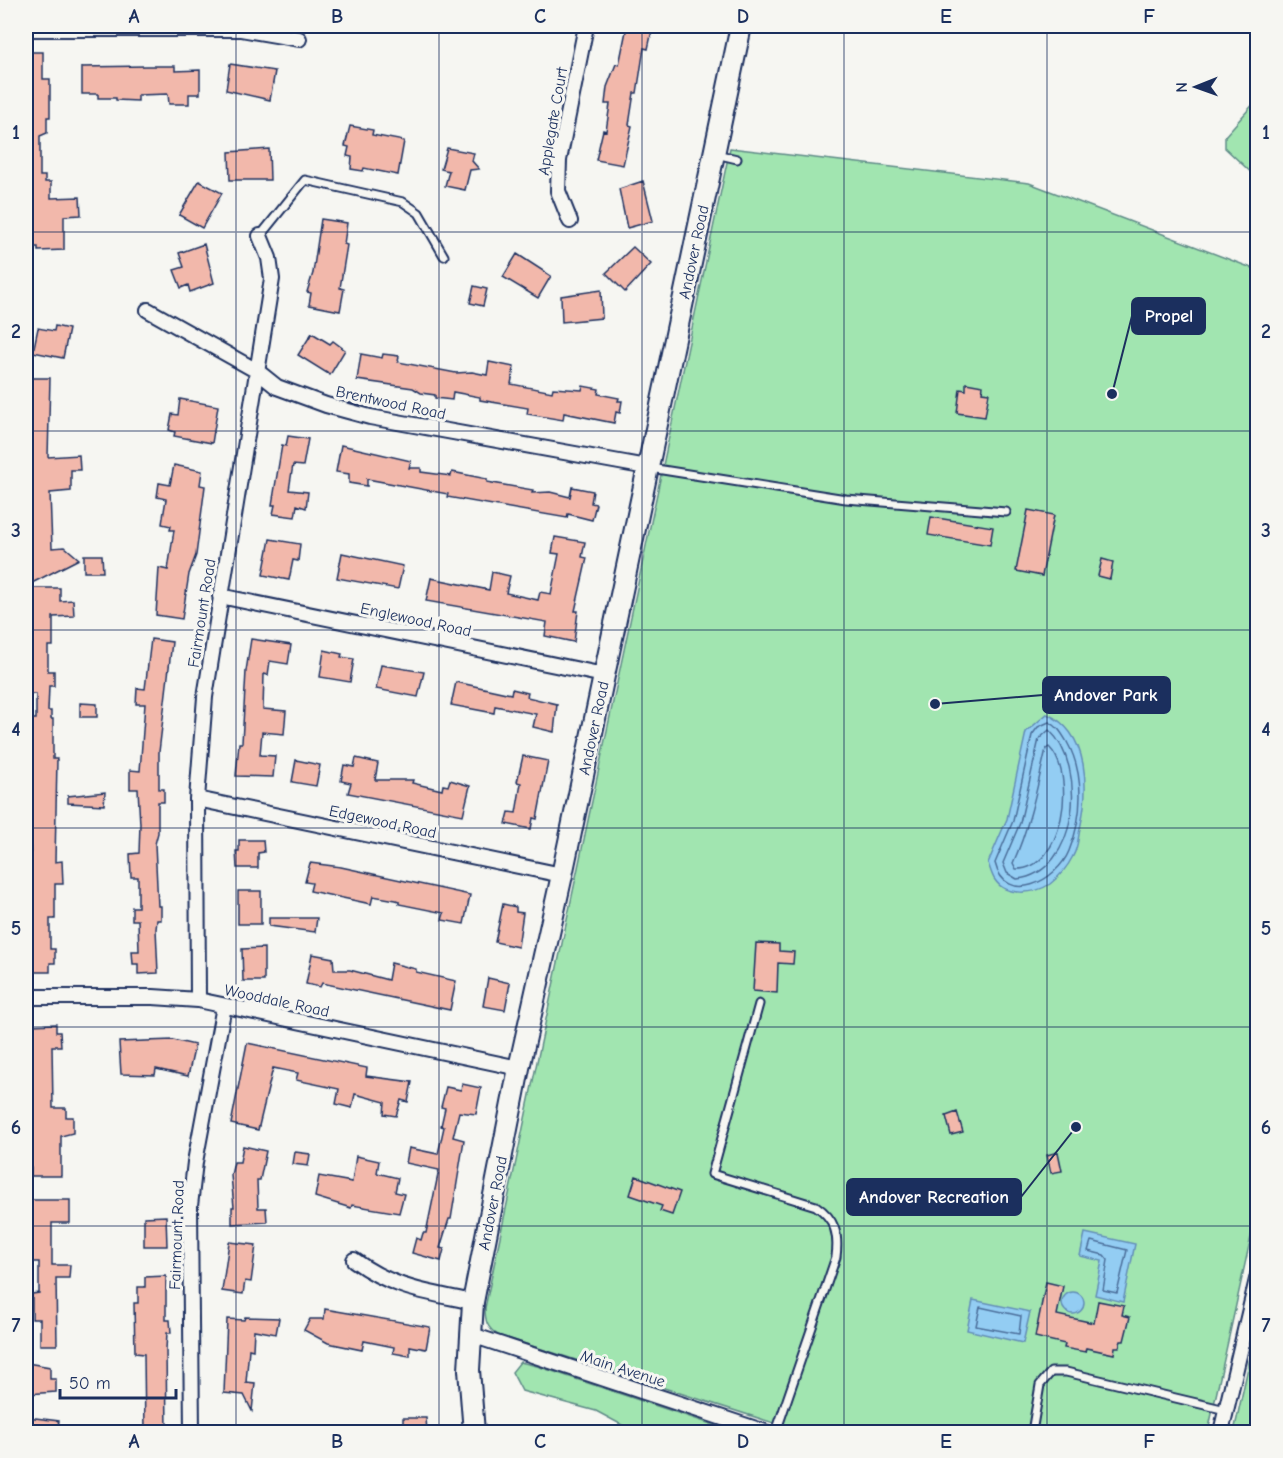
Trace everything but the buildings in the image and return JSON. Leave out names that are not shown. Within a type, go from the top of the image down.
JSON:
[{"type":"street","name":"Applegate Court","points":[[570,221],[558,191],[559,160],[586,26]]},
{"type":"street","name":"Andover Road","points":[[474,1432],[469,1334],[473,1302],[519,1068],[562,875],[741,26]]},
{"type":"street","points":[[26,29],[156,27],[241,29],[299,39]]},
{"type":"street","name":"Fairmount Road","points":[[198,1000],[197,799],[205,697],[272,279],[269,258],[260,236]]},
{"type":"street","name":"Brentwood Road","points":[[148,310],[257,371],[277,387],[326,405],[370,417],[647,467]]},
{"type":"street","name":"Englewood Road","points":[[220,596],[604,675]]},
{"type":"street","name":"Edgewood Road","points":[[197,799],[562,875]]},
{"type":"street","name":"Wooddale Road","points":[[26,997],[153,997],[198,1000],[519,1068]]},
{"type":"street","name":"Fairmount Road","points":[[192,1432],[190,1206],[195,1162],[224,1006]]},
{"type":"street","points":[[354,1260],[376,1276],[396,1285],[473,1302]]},
{"type":"street","points":[[1221,1432],[1257,1275]]},
{"type":"street","name":"Main Avenue","points":[[469,1334],[765,1432]]},
{"type":"lane","points":[[714,154],[737,159]]},
{"type":"lane","points":[[260,236],[305,180],[403,202],[418,213],[444,256]]},
{"type":"lane","points":[[647,467],[672,469],[846,499],[1006,512]]},
{"type":"lane","points":[[759,1004],[711,1174],[816,1206],[828,1215],[836,1229],[838,1242],[836,1257],[776,1432]]},
{"type":"lane","points":[[1032,1432],[1040,1384],[1051,1372],[1066,1372],[1226,1410]]},
{"type":"green space","points":[[1257,100],[1257,178],[1225,148],[1225,136]]},
{"type":"green space","points":[[730,148],[1029,183],[1257,270],[1258,1205],[1208,1432],[802,1432],[498,1335],[487,1324],[485,1308]]},
{"type":"green space","points":[[1257,1326],[1257,1432],[1234,1432]]},
{"type":"green space","points":[[520,1362],[735,1432],[635,1432],[596,1411],[522,1391],[512,1372]]},
{"type":"water","points":[[1047,714],[1072,734],[1083,764],[1085,797],[1078,843],[1069,864],[1050,884],[1029,892],[1013,891],[1006,889],[995,880],[988,863],[1007,819],[1026,732]]},
{"type":"water","points":[[1085,1233],[1135,1244],[1123,1302],[1095,1295],[1102,1261],[1080,1256]]},
{"type":"water","points":[[1073,1292],[1083,1299],[1084,1303],[1077,1313],[1073,1314],[1063,1307],[1062,1303],[1069,1293]]},
{"type":"water","points":[[973,1300],[1030,1312],[1023,1343],[967,1330]]},
{"type":"place","name":"Propel","points":[[1112,394]]},
{"type":"place","name":"Andover Park","points":[[935,704]]},
{"type":"place","name":"Andover Recreation","points":[[1076,1127]]}]
